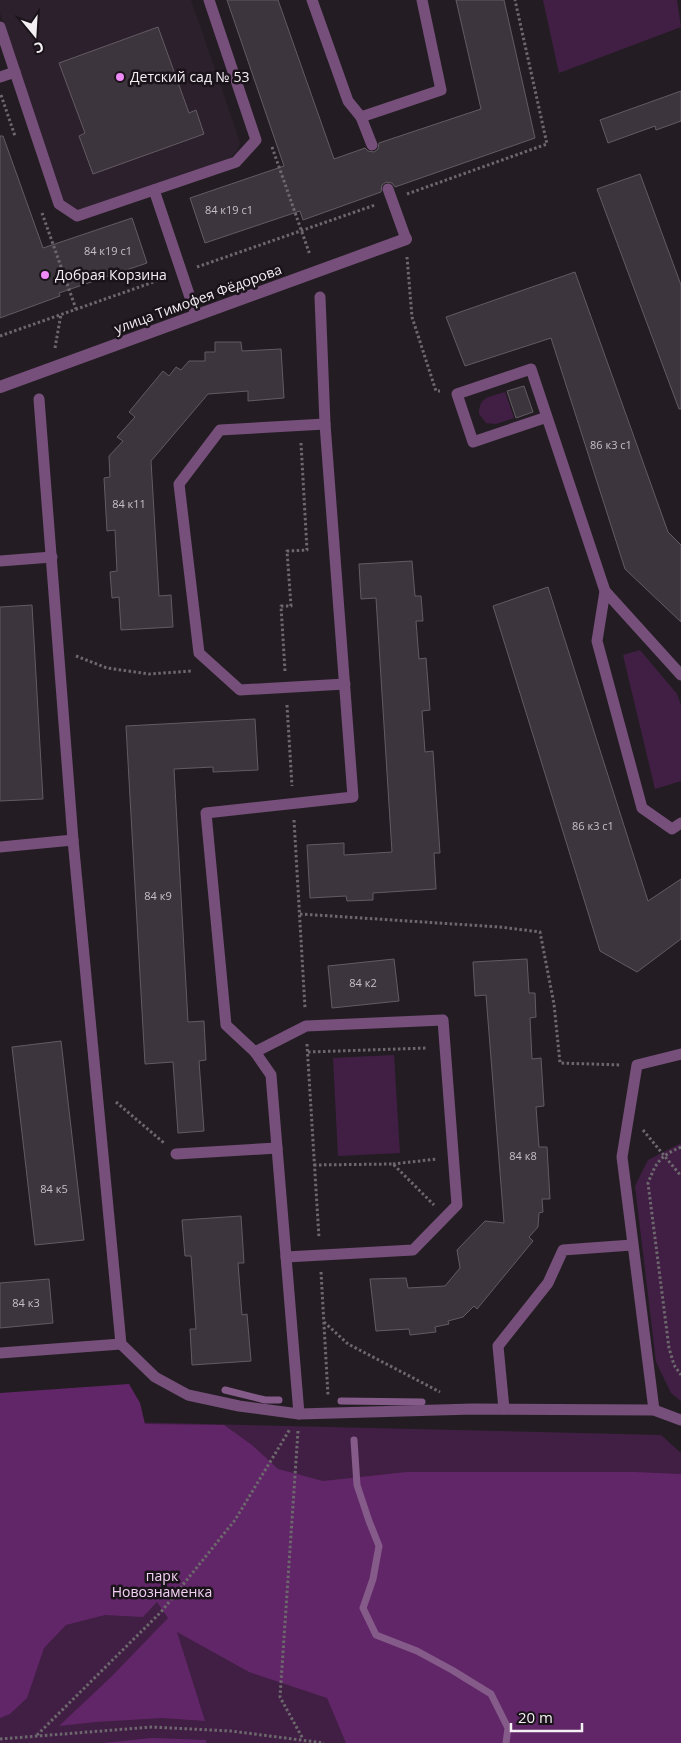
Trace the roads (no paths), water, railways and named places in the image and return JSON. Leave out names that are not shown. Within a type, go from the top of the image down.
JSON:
[{"type":"street","name":"улица Тимофея Фёдорова","points":[[0,387],[406,239]]},
{"type":"lane","points":[[0,27],[60,204],[77,216],[236,162],[256,140],[211,0]]},
{"type":"lane","points":[[312,0],[348,101],[361,117],[372,146]]},
{"type":"lane","points":[[361,117],[441,90],[422,0]]},
{"type":"lane","points":[[0,78],[15,72]]},
{"type":"lane","points":[[388,189],[406,239]]},
{"type":"lane","points":[[154,190],[196,315]]},
{"type":"lane","points":[[300,1414],[271,1075],[255,1052],[226,1025],[206,812],[353,797],[325,424],[320,298]]},
{"type":"lane","points":[[547,417],[473,442],[457,394],[531,369],[547,417],[605,591],[681,675]]},
{"type":"lane","points":[[39,399],[73,840],[121,1344],[155,1377],[188,1395],[239,1406],[300,1414],[473,1410],[654,1410],[681,1420]]},
{"type":"lane","points":[[325,424],[220,430],[179,484],[199,653],[240,690],[345,684]]},
{"type":"lane","points":[[0,561],[52,557]]},
{"type":"lane","points":[[605,591],[597,641],[642,808],[672,829],[681,823]]},
{"type":"lane","points":[[0,846],[73,840]]},
{"type":"lane","points":[[255,1052],[306,1026],[443,1020],[457,1205],[413,1250],[286,1257]]},
{"type":"lane","points":[[654,1410],[622,1157],[637,1065],[681,1054]]},
{"type":"lane","points":[[176,1154],[276,1148]]},
{"type":"lane","points":[[504,1410],[498,1346],[548,1283],[563,1250],[632,1245]]},
{"type":"lane","points":[[0,1353],[121,1344]]},
{"type":"waterway","points":[[225,1390],[265,1400],[279,1400]]},
{"type":"waterway","points":[[341,1401],[422,1402]]},
{"type":"waterway","points":[[354,1440],[357,1485],[379,1546],[373,1579],[363,1608],[376,1635],[417,1651],[491,1694],[508,1728],[506,1743]]},
{"type":"place","name":"Детский сад № 53","points":[[120,77]]},
{"type":"place","name":"Добрая Корзина","points":[[45,275]]},
{"type":"park label","name":"парк Новознаменка","points":[[162,1584]]}]
